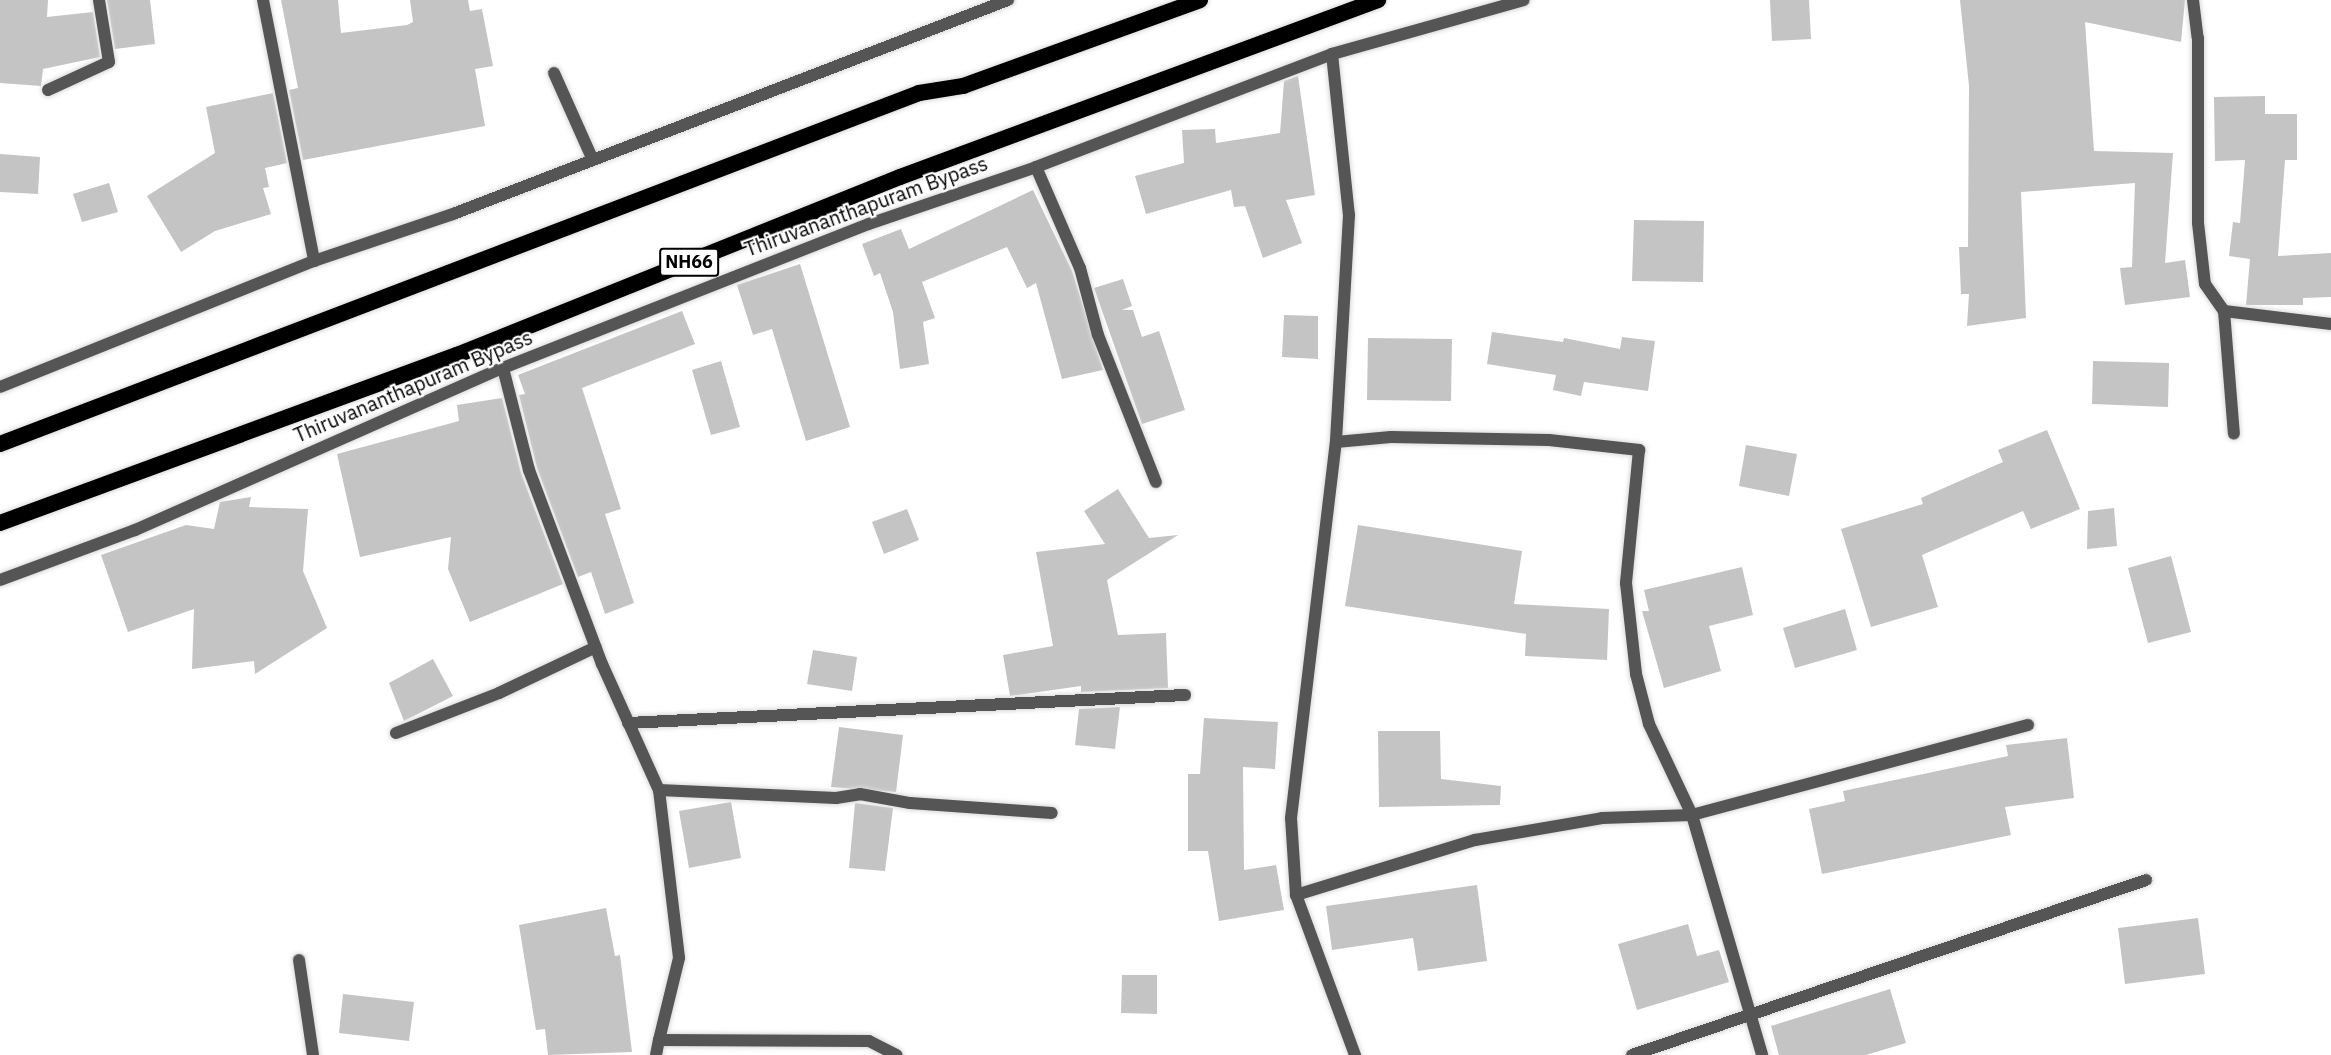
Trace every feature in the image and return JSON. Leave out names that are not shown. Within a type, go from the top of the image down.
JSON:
[{"type":"highway","points":[[0,444],[919,93],[963,86],[1200,0]]},
{"type":"highway","name":"Thiruvananthapuram Bypass","points":[[0,523],[457,355],[900,177],[1378,0]]},
{"type":"street","points":[[48,90],[109,62],[99,0]]},
{"type":"street","points":[[263,0],[314,261]]},
{"type":"street","points":[[0,387],[314,261],[593,160],[983,4],[1008,0]]},
{"type":"street","name":"Thiruvananthapuram Bypass","points":[[0,580],[135,530],[502,368],[869,224],[1036,167],[1332,54],[1524,0]]},
{"type":"street","points":[[2193,0],[2198,38],[2198,223],[2205,284],[2224,311],[2234,434]]},
{"type":"street","points":[[1332,54],[1349,215],[1336,442],[1291,818],[1296,895],[1354,1055]]},
{"type":"street","points":[[554,73],[593,160]]},
{"type":"street","points":[[1036,167],[1080,268],[1098,335],[1156,482]]},
{"type":"street","points":[[2224,311],[2331,324]]},
{"type":"street","points":[[502,368],[529,470],[596,647],[659,790],[679,958],[656,1055]]},
{"type":"street","points":[[1336,442],[1390,437],[1526,440],[1639,450],[1626,583],[1636,674],[1649,724],[1692,815],[1762,1055]]},
{"type":"street","points":[[396,733],[499,693],[596,647]]},
{"type":"street","points":[[628,723],[1185,695]]},
{"type":"street","points":[[1296,895],[1475,840],[1602,818],[1692,815],[2028,725]]},
{"type":"street","points":[[659,790],[836,798],[860,794],[910,803],[1052,813]]},
{"type":"street","points":[[1632,1055],[2146,880]]},
{"type":"street","points":[[299,960],[313,1055]]},
{"type":"street","points":[[659,1040],[869,1041],[897,1055]]},
{"type":"building","points":[[0,0],[48,0],[47,17],[93,12],[100,57],[43,69],[41,86],[0,83]]},
{"type":"building","points":[[107,0],[150,0],[155,44],[115,49]]},
{"type":"building","points":[[281,0],[338,0],[341,33],[407,25],[413,22],[410,0],[468,0],[470,11],[482,9],[493,66],[475,69],[485,126],[303,160],[289,90],[298,88]]},
{"type":"building","points":[[1770,0],[1809,0],[1811,39],[1772,41]]},
{"type":"building","points":[[1960,0],[2185,0],[2181,42],[2085,22],[2094,151],[2173,153],[2165,263],[2185,260],[2190,297],[2125,305],[2120,268],[2132,267],[2135,183],[2021,192],[2026,318],[1967,326],[1969,294],[1961,294],[1959,247],[1968,247],[1969,86]]},
{"type":"building","points":[[1298,76],[1315,195],[1286,200],[1302,243],[1263,258],[1245,206],[1234,207],[1231,190],[1146,214],[1135,176],[1184,163],[1182,130],[1215,129],[1216,143],[1280,133],[1284,81]]},
{"type":"building","points":[[273,93],[287,163],[265,168],[269,187],[263,188],[271,214],[215,231],[181,252],[147,196],[215,153],[206,107]]},
{"type":"building","points":[[2265,96],[2265,114],[2297,114],[2297,160],[2285,160],[2278,256],[2331,253],[2331,297],[2303,298],[2303,305],[2246,305],[2250,259],[2229,256],[2233,222],[2240,223],[2245,160],[2215,161],[2214,97]]},
{"type":"building","points":[[0,154],[40,157],[38,194],[0,192]]},
{"type":"building","points":[[109,183],[118,212],[82,222],[73,194]]},
{"type":"building","points":[[1033,190],[1072,271],[1103,370],[1062,379],[1036,283],[1027,288],[1007,247],[922,282],[935,318],[923,322],[929,364],[900,369],[893,312],[880,273],[874,276],[862,244],[901,229],[909,249]]},
{"type":"building","points":[[1634,220],[1704,221],[1703,282],[1632,281]]},
{"type":"building","points":[[800,264],[850,427],[806,441],[772,329],[753,335],[737,285]]},
{"type":"building","points":[[1123,279],[1132,306],[1122,310],[1133,310],[1142,337],[1159,331],[1185,410],[1142,424],[1094,288]]},
{"type":"building","points":[[682,311],[695,344],[582,388],[621,509],[605,514],[634,603],[605,614],[591,572],[578,577],[537,468],[519,395],[525,394],[518,375]]},
{"type":"building","points":[[1284,315],[1318,316],[1318,359],[1282,357]]},
{"type":"building","points":[[1492,332],[1563,342],[1564,338],[1620,349],[1622,337],[1655,341],[1648,391],[1584,382],[1581,396],[1553,390],[1556,375],[1487,364]]},
{"type":"building","points":[[1368,338],[1452,339],[1451,401],[1367,400]]},
{"type":"building","points":[[721,361],[740,427],[711,435],[692,370]]},
{"type":"building","points":[[2093,361],[2169,363],[2168,407],[2092,404]]},
{"type":"building","points":[[502,398],[521,473],[563,584],[470,622],[448,569],[451,537],[360,557],[337,454],[459,421],[457,405]]},
{"type":"building","points":[[2047,430],[2080,509],[2031,529],[2023,511],[1922,555],[1938,607],[1871,627],[1841,529],[1923,504],[1921,498],[2003,462],[1998,450]]},
{"type":"building","points":[[1746,445],[1797,454],[1789,496],[1739,486]]},
{"type":"building","points":[[1118,489],[1149,538],[1178,535],[1107,580],[1118,635],[1166,633],[1168,688],[1081,692],[1081,686],[1010,696],[1003,655],[1053,646],[1036,552],[1105,544],[1084,511]]},
{"type":"building","points":[[251,497],[249,507],[308,509],[303,571],[327,628],[255,674],[254,661],[192,669],[194,609],[128,632],[101,555],[186,525],[214,529],[220,502]]},
{"type":"building","points":[[2114,508],[2117,546],[2087,549],[2088,511]]},
{"type":"building","points":[[907,509],[919,540],[884,554],[872,522]]},
{"type":"building","points":[[1358,525],[1522,551],[1514,604],[1609,609],[1607,660],[1525,656],[1526,634],[1345,606]]},
{"type":"building","points":[[2171,556],[2191,632],[2148,643],[2128,568]]},
{"type":"building","points":[[1742,567],[1753,615],[1709,626],[1721,671],[1664,688],[1642,611],[1649,611],[1644,590]]},
{"type":"building","points":[[1845,609],[1857,650],[1795,668],[1783,628]]},
{"type":"building","points":[[813,650],[857,657],[852,691],[807,684]]},
{"type":"building","points":[[433,659],[453,696],[404,721],[389,683]]},
{"type":"building","points":[[1120,707],[1115,749],[1075,745],[1079,709]]},
{"type":"building","points":[[1204,718],[1278,722],[1275,769],[1243,767],[1244,870],[1276,865],[1284,910],[1219,921],[1208,851],[1188,851],[1188,774],[1200,774]]},
{"type":"building","points":[[839,727],[903,735],[896,792],[831,787]]},
{"type":"building","points":[[1378,731],[1440,731],[1441,779],[1501,786],[1500,805],[1379,807]]},
{"type":"building","points":[[2067,738],[2074,798],[2005,807],[2011,835],[1822,874],[1809,809],[1845,801],[1843,791],[2008,756],[2006,745]]},
{"type":"building","points":[[731,802],[741,858],[689,868],[679,811]]},
{"type":"building","points":[[855,803],[893,808],[885,871],[849,868]]},
{"type":"building","points":[[1477,885],[1487,961],[1418,971],[1413,938],[1332,950],[1326,906]]},
{"type":"building","points":[[606,908],[615,956],[620,955],[632,1052],[548,1055],[545,1029],[536,1030],[519,925]]},
{"type":"building","points":[[2198,918],[2205,974],[2125,984],[2118,928]]},
{"type":"building","points":[[1688,924],[1697,956],[1719,950],[1729,982],[1637,1010],[1618,944]]},
{"type":"building","points":[[1122,975],[1157,975],[1157,1014],[1121,1013]]},
{"type":"building","points":[[1890,989],[1906,1043],[1866,1055],[1779,1055],[1771,1026]]},
{"type":"building","points":[[343,994],[414,1002],[409,1041],[339,1033]]}]
